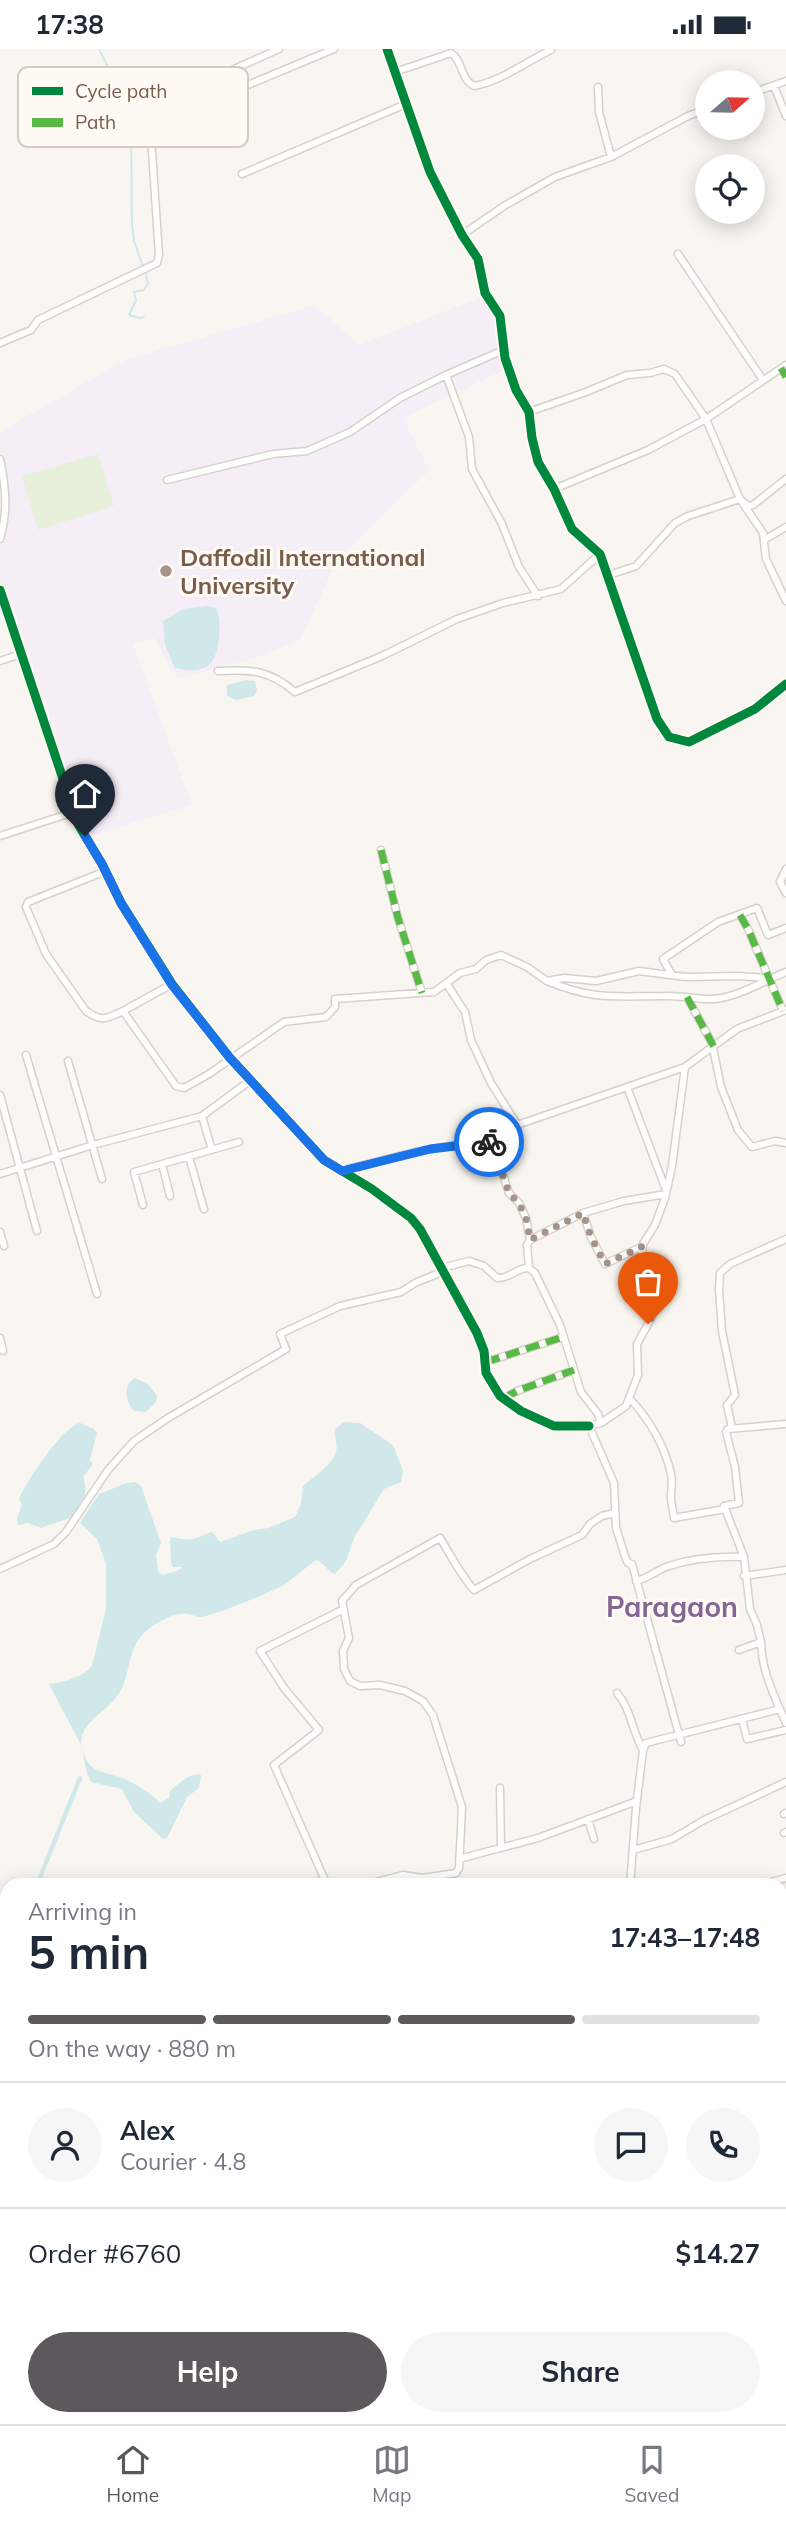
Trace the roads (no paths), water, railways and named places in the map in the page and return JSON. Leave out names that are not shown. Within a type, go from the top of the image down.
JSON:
[{"type":"street","points":[[239,67],[279,49]]},
{"type":"street","points":[[248,85],[334,49]]},
{"type":"street","points":[[387,49],[430,172],[462,235],[478,259],[485,293],[500,316],[505,358],[516,390],[529,412],[531,438],[538,462],[572,529],[600,555],[657,719],[668,737],[689,742],[755,709],[786,684]]},
{"type":"street","points":[[395,72],[451,53],[458,61],[466,81],[474,86],[499,79],[524,62],[551,50]]},
{"type":"street","points":[[765,89],[786,81]]},
{"type":"street","points":[[774,86],[786,116]]},
{"type":"street","points":[[598,87],[599,112],[611,157]]},
{"type":"street","points":[[242,174],[406,104]]},
{"type":"street","points":[[462,235],[504,206],[555,177],[611,157],[668,125],[695,114]]},
{"type":"street","points":[[0,343],[31,330],[38,320],[157,263],[159,255],[152,147]]},
{"type":"street","points":[[678,254],[763,380]]},
{"type":"street","points":[[167,480],[273,454],[307,451],[350,432],[400,398],[506,349]]},
{"type":"street","points":[[554,489],[648,450],[706,418],[783,366],[786,376]]},
{"type":"street","points":[[529,412],[586,393],[627,375],[664,369],[675,374],[706,418],[740,499],[763,533],[766,559],[786,601]]},
{"type":"street","points":[[446,375],[469,437],[472,469],[502,524],[519,568],[538,596]]},
{"type":"street","points":[[0,459],[6,495],[0,540]]},
{"type":"street","points":[[740,499],[748,506],[753,505],[786,479]]},
{"type":"street","points":[[606,576],[636,566],[675,523],[740,499]]},
{"type":"street","points":[[764,540],[786,527]]},
{"type":"street","points":[[218,671],[257,671],[270,675],[295,692],[382,656],[457,619],[503,603],[561,589],[600,555]]},
{"type":"street","points":[[0,590],[78,824],[106,871],[121,903],[172,985],[230,1058],[305,1142],[324,1160],[372,1189],[411,1218],[427,1239],[439,1271],[477,1333],[489,1380],[504,1398],[521,1411],[554,1426],[589,1426],[601,1423],[625,1406],[630,1399],[638,1375],[638,1344],[652,1317],[652,1290],[642,1254],[643,1246],[655,1225],[666,1192],[685,1067]]},
{"type":"street","points":[[0,661],[21,654]]},
{"type":"street","points":[[0,834],[75,812]]},
{"type":"street","points":[[381,851],[398,918],[422,993]]},
{"type":"street","points":[[786,869],[780,882],[786,893]]},
{"type":"street","points":[[106,871],[28,902],[27,911],[46,954],[86,1011],[93,1016],[107,1019],[172,985]]},
{"type":"street","points":[[673,975],[663,959],[718,922],[757,908],[768,935],[786,928]]},
{"type":"street","points":[[342,1171],[430,1149],[489,1140],[518,1126],[685,1067],[737,1029],[784,1011],[740,915]]},
{"type":"street","points":[[123,1011],[176,1086],[189,1087],[284,1023],[326,1017],[335,1007],[335,999],[434,992],[460,973],[476,969],[486,960],[502,955],[527,967],[547,981],[608,998],[664,996],[715,999],[786,972]]},
{"type":"street","points":[[547,981],[564,978],[596,981],[639,971],[673,975],[770,978]]},
{"type":"street","points":[[446,983],[465,1011],[471,1040],[491,1083],[518,1126]]},
{"type":"street","points":[[687,997],[713,1047],[721,1087],[743,1137],[752,1147],[775,1141],[786,1143]]},
{"type":"street","points":[[26,1055],[96,1293]]},
{"type":"street","points":[[68,1062],[102,1179]]},
{"type":"street","points":[[0,1174],[93,1145],[202,1116],[251,1080]]},
{"type":"street","points":[[627,1087],[666,1192]]},
{"type":"street","points":[[0,1095],[37,1231]]},
{"type":"street","points":[[202,1116],[212,1150]]},
{"type":"street","points":[[489,1140],[492,1161],[502,1173],[509,1193],[522,1210],[530,1240]]},
{"type":"street","points":[[143,1205],[134,1172],[239,1142]]},
{"type":"street","points":[[189,1157],[204,1209]]},
{"type":"street","points":[[162,1164],[170,1196]]},
{"type":"street","points":[[529,1268],[527,1245],[530,1240],[583,1213],[666,1192]]},
{"type":"street","points":[[583,1213],[591,1237],[605,1264],[643,1246]]},
{"type":"street","points":[[0,1232],[4,1246]]},
{"type":"street","points":[[732,1428],[727,1405],[735,1395],[722,1331],[720,1273],[730,1263],[786,1239]]},
{"type":"street","points":[[0,1569],[54,1544],[66,1532],[108,1470],[134,1441],[286,1349],[280,1334],[340,1306],[401,1292],[439,1271],[469,1261],[484,1266],[493,1276],[504,1278],[523,1267],[529,1268],[536,1275],[556,1316],[580,1392],[598,1414],[601,1423]]},
{"type":"street","points":[[486,1362],[563,1337]]},
{"type":"street","points":[[0,1338],[3,1351]]},
{"type":"street","points":[[504,1398],[574,1370]]},
{"type":"street","points":[[630,1399],[653,1428],[666,1459],[672,1478],[674,1518],[725,1509]]},
{"type":"street","points":[[786,1424],[728,1429],[726,1432],[739,1503],[724,1506],[744,1557],[744,1576],[750,1609],[761,1642],[766,1678],[786,1721]]},
{"type":"street","points":[[589,1426],[614,1483],[619,1537],[628,1563],[632,1564],[680,1739]]},
{"type":"street","points":[[392,1878],[404,1875],[422,1878],[456,1873],[462,1807],[433,1715],[423,1701],[405,1691],[380,1685],[360,1686],[350,1681],[344,1669],[343,1651],[349,1638],[342,1601],[356,1585],[440,1538],[474,1590],[530,1559],[582,1535],[590,1524],[601,1516],[615,1513]]},
{"type":"street","points":[[636,1581],[697,1557],[744,1557]]},
{"type":"street","points":[[744,1576],[786,1570]]},
{"type":"street","points":[[324,1878],[274,1765],[319,1730],[284,1688],[260,1651],[344,1609]]},
{"type":"street","points":[[738,1650],[761,1642]]},
{"type":"street","points":[[617,1693],[626,1703],[643,1750]]},
{"type":"street","points":[[631,1878],[637,1801],[646,1743],[680,1739],[710,1725],[780,1709]]},
{"type":"street","points":[[742,1719],[747,1739],[786,1730]]},
{"type":"street","points":[[633,1850],[672,1839],[704,1820],[786,1782]]},
{"type":"street","points":[[500,1788],[501,1848]]},
{"type":"street","points":[[459,1859],[538,1838],[637,1801]]},
{"type":"street","points":[[588,1819],[594,1839]]},
{"type":"water","points":[[207,606],[216,608],[219,618],[216,655],[208,666],[202,669],[175,668],[165,645],[163,621],[183,609]]},
{"type":"water","points":[[246,680],[255,681],[257,690],[254,696],[236,700],[227,696],[227,685]]},
{"type":"water","points":[[135,1378],[148,1384],[157,1396],[156,1402],[146,1412],[134,1411],[129,1403],[127,1389]]},
{"type":"water","points":[[344,1422],[360,1423],[393,1445],[403,1471],[401,1482],[384,1489],[354,1538],[346,1561],[335,1574],[316,1560],[282,1586],[242,1603],[202,1617],[176,1615],[153,1626],[144,1633],[134,1649],[120,1692],[87,1726],[81,1741],[82,1749],[49,1684],[83,1674],[92,1666],[106,1609],[106,1564],[97,1539],[80,1523],[99,1494],[127,1483],[135,1482],[141,1486],[161,1543],[156,1555],[158,1571],[162,1575],[183,1567],[173,1567],[171,1563],[170,1537],[190,1540],[212,1532],[220,1542],[295,1517],[301,1504],[303,1486],[327,1466],[335,1456],[335,1429]]},
{"type":"water","points":[[80,1423],[97,1433],[90,1460],[93,1464],[83,1477],[85,1489],[82,1505],[69,1518],[41,1528],[28,1523],[18,1525],[17,1518],[22,1505],[19,1499],[29,1480],[55,1444]]},
{"type":"water","points":[[82,1750],[90,1765],[134,1784],[160,1803],[169,1798],[170,1791],[184,1779],[201,1775],[199,1788],[187,1797],[167,1838],[163,1839],[134,1812],[122,1789],[91,1782]]},
{"type":"waterway","points":[[99,49],[108,67]]},
{"type":"waterway","points":[[131,147],[132,223],[134,241],[143,267]]},
{"type":"waterway","points":[[144,317],[129,315],[136,300],[134,292],[144,290],[148,283],[145,272]]},
{"type":"waterway","points":[[40,1878],[80,1778]]},
{"type":"place","name":"Daffodil International University","points":[[166,571]]},
{"type":"district","name":"Paragaon","points":[[672,1606]]}]
